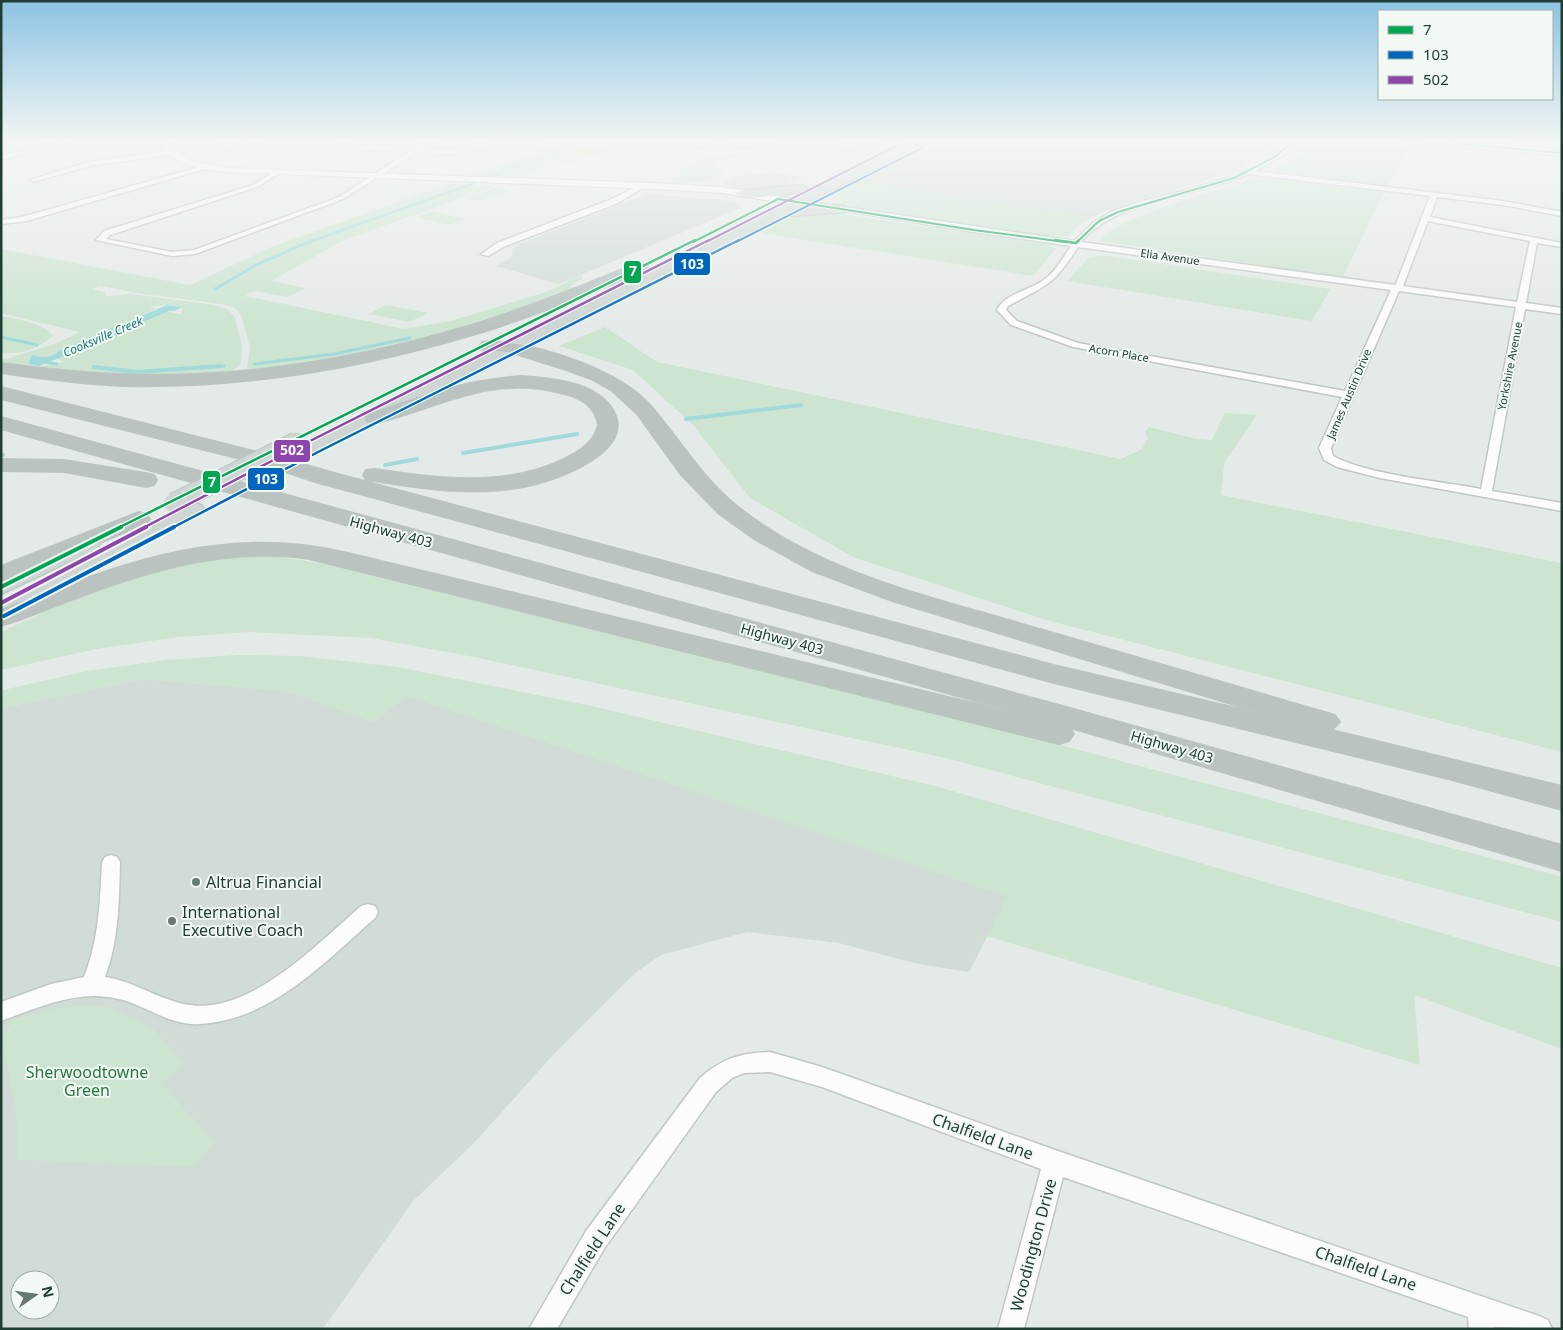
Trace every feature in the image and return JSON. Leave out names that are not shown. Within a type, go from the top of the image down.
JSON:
[{"type":"highway","points":[[1,368],[80,379],[144,382],[210,380],[308,369],[369,357],[477,328],[641,268]]},
{"type":"highway","points":[[499,346],[586,371],[619,387],[644,410],[687,468],[727,509],[762,534],[821,566],[910,599],[1390,739],[1448,768]]},
{"type":"highway","points":[[271,461],[436,484],[502,483],[544,475],[574,462],[597,446],[606,434],[608,425],[602,407],[584,394],[553,385],[524,382],[465,388],[374,418]]},
{"type":"highway","points":[[1,393],[271,461],[342,482],[1045,671],[1448,768],[1562,798]]},
{"type":"highway","name":"Highway 403","points":[[1,423],[1312,786],[1562,858]]},
{"type":"highway","points":[[1,465],[64,466],[240,499],[278,500]]},
{"type":"highway","points":[[1,575],[139,519]]},
{"type":"highway","points":[[1,618],[117,575],[183,557],[253,549],[313,553],[1025,726],[1209,774],[1312,786]]},
{"type":"main road","points":[[1,588],[139,519],[184,506],[374,418],[499,346],[641,268],[768,204]]},
{"type":"main road","points":[[1,610],[296,442],[794,204]]},
{"type":"main road","points":[[774,214],[812,209],[842,209]]},
{"type":"street","points":[[1,222],[23,219],[76,204]]},
{"type":"street","points":[[198,204],[107,233],[100,240],[172,254],[188,254],[326,204]]},
{"type":"street","points":[[485,254],[500,245],[607,204]]},
{"type":"street","name":"Elia Avenue","points":[[811,204],[974,230],[1562,311]]},
{"type":"street","points":[[1076,243],[1099,222],[1118,212],[1144,204]]},
{"type":"street","name":"James Austin Drive","points":[[1432,204],[1397,289],[1393,293],[1325,448],[1328,458],[1341,465],[1380,474],[1562,507]]},
{"type":"street","points":[[1509,204],[1562,214]]},
{"type":"street","points":[[1427,219],[1562,245]]},
{"type":"street","name":"Yorkshire Avenue","points":[[1486,493],[1533,242],[1536,239]]},
{"type":"street","name":"Acorn Place","points":[[1076,243],[1049,281],[1023,296],[1004,304],[1002,313],[1014,323],[1032,331],[1076,345],[1349,395]]},
{"type":"street","points":[[91,986],[102,961],[109,923],[111,862]]},
{"type":"street","points":[[1,1012],[31,999],[91,986],[104,986],[121,990],[176,1011],[199,1015],[222,1012],[245,1005],[267,994],[368,912]]},
{"type":"street","name":"Chalfield Lane","points":[[542,1329],[595,1240],[708,1085],[724,1071],[744,1063],[770,1062],[822,1077],[1481,1318],[1539,1329]]},
{"type":"street","name":"Woodington Drive","points":[[1011,1329],[1055,1162]]},
{"type":"shaded area","points":[[621,204],[739,204],[743,207],[559,284],[496,266],[511,258],[513,248]]},
{"type":"shaded area","points":[[999,204],[1126,204],[1089,219]]},
{"type":"shaded area","points":[[144,679],[287,691],[374,722],[406,695],[1008,896],[969,972],[918,964],[839,943],[747,932],[661,955],[635,973],[554,1054],[474,1143],[413,1201],[323,1329],[1,1329],[1,708]]},
{"type":"green space","points":[[392,204],[444,204],[344,240],[271,281],[306,288],[287,297],[254,291],[245,296],[404,329],[451,321],[546,292],[582,274],[582,279],[570,286],[571,288],[520,307],[524,309],[446,333],[347,358],[251,371],[247,369],[250,347],[241,315],[235,308],[222,304],[143,294],[100,286],[92,289],[105,292],[105,295],[108,296],[131,294],[215,305],[227,309],[235,317],[242,346],[241,363],[230,373],[154,377],[89,374],[39,366],[65,362],[54,358],[73,354],[162,311],[182,314],[182,307],[167,305],[149,307],[155,309],[78,344],[60,350],[54,356],[44,358],[32,355],[28,364],[21,366],[1,363],[1,360],[53,345],[80,332],[1,313],[1,249],[190,285],[274,246]]},
{"type":"green space","points":[[842,204],[1007,204],[1084,216],[1089,219],[1079,225],[1069,236],[1059,237],[842,206]]},
{"type":"green space","points":[[1173,204],[1378,204],[1343,277],[1099,241],[1128,221]]},
{"type":"green space","points":[[433,211],[465,219],[449,225],[417,217]]},
{"type":"green space","points":[[828,212],[1049,245],[1056,248],[1033,276],[762,233],[795,215]]},
{"type":"green space","points":[[1102,255],[1331,289],[1311,321],[1067,281],[1089,257]]},
{"type":"green space","points":[[386,305],[428,313],[409,322],[369,314]]},
{"type":"green space","points":[[1,316],[36,324],[53,336],[29,350],[16,353],[1,353]]},
{"type":"green space","points":[[605,327],[657,362],[1121,459],[1142,449],[1148,438],[1145,433],[1149,427],[1197,439],[1212,440],[1225,413],[1257,415],[1225,461],[1221,495],[1562,563],[1562,752],[1046,620],[853,557],[750,498],[694,426],[633,370],[559,346]]},
{"type":"green space","points":[[274,556],[338,566],[946,715],[1562,877],[1562,922],[946,758],[474,657],[371,638],[250,632],[178,637],[96,649],[1,670],[1,632],[58,606],[152,570],[212,559]]},
{"type":"green space","points":[[237,655],[299,656],[397,667],[587,705],[935,786],[1562,968],[1562,1049],[1414,995],[1420,1065],[987,936],[1007,896],[406,695],[374,722],[287,691],[144,679],[1,708],[3,690],[87,671],[166,660]]},
{"type":"green space","name":"Sherwoodtowne Green","points":[[83,1005],[107,1007],[150,1026],[185,1063],[162,1084],[215,1143],[193,1167],[17,1160],[17,1118],[2,1038],[13,1020],[52,1009]]},
{"type":"water","points":[[167,305],[182,307],[175,311],[162,311],[140,320],[140,324],[134,328],[39,366],[28,364],[32,355],[50,356],[60,350]]},
{"type":"waterway","name":"Cooksville Creek","points":[[309,242],[415,204]]},
{"type":"waterway","name":"Cooksville Creek","points":[[215,289],[258,264],[313,240]]},
{"type":"waterway","name":"Cooksville Creek","points":[[134,324],[172,308]]},
{"type":"waterway","points":[[1,337],[37,345]]},
{"type":"waterway","points":[[254,364],[334,354],[410,338]]},
{"type":"waterway","name":"Cooksville Creek","points":[[44,362],[57,364]]},
{"type":"waterway","points":[[99,368],[94,367],[137,372],[220,366]]},
{"type":"waterway","points":[[201,368],[224,366]]},
{"type":"waterway","points":[[686,419],[801,405]]},
{"type":"waterway","points":[[463,453],[577,434]]},
{"type":"waterway","points":[[385,465],[417,459]]},
{"type":"transit line","name":"7","points":[[1,587],[768,204]]},
{"type":"transit line","name":"502","points":[[1,603],[312,440],[781,204]]},
{"type":"transit line","name":"7","points":[[810,204],[974,230],[1076,243],[1099,221],[1118,212],[1146,204]]},
{"type":"transit line","name":"103","points":[[4,616],[318,452],[811,204]]},
{"type":"place","name":"Altrua Financial","points":[[196,882]]},
{"type":"place","name":"International Executive Coach","points":[[172,921]]}]
